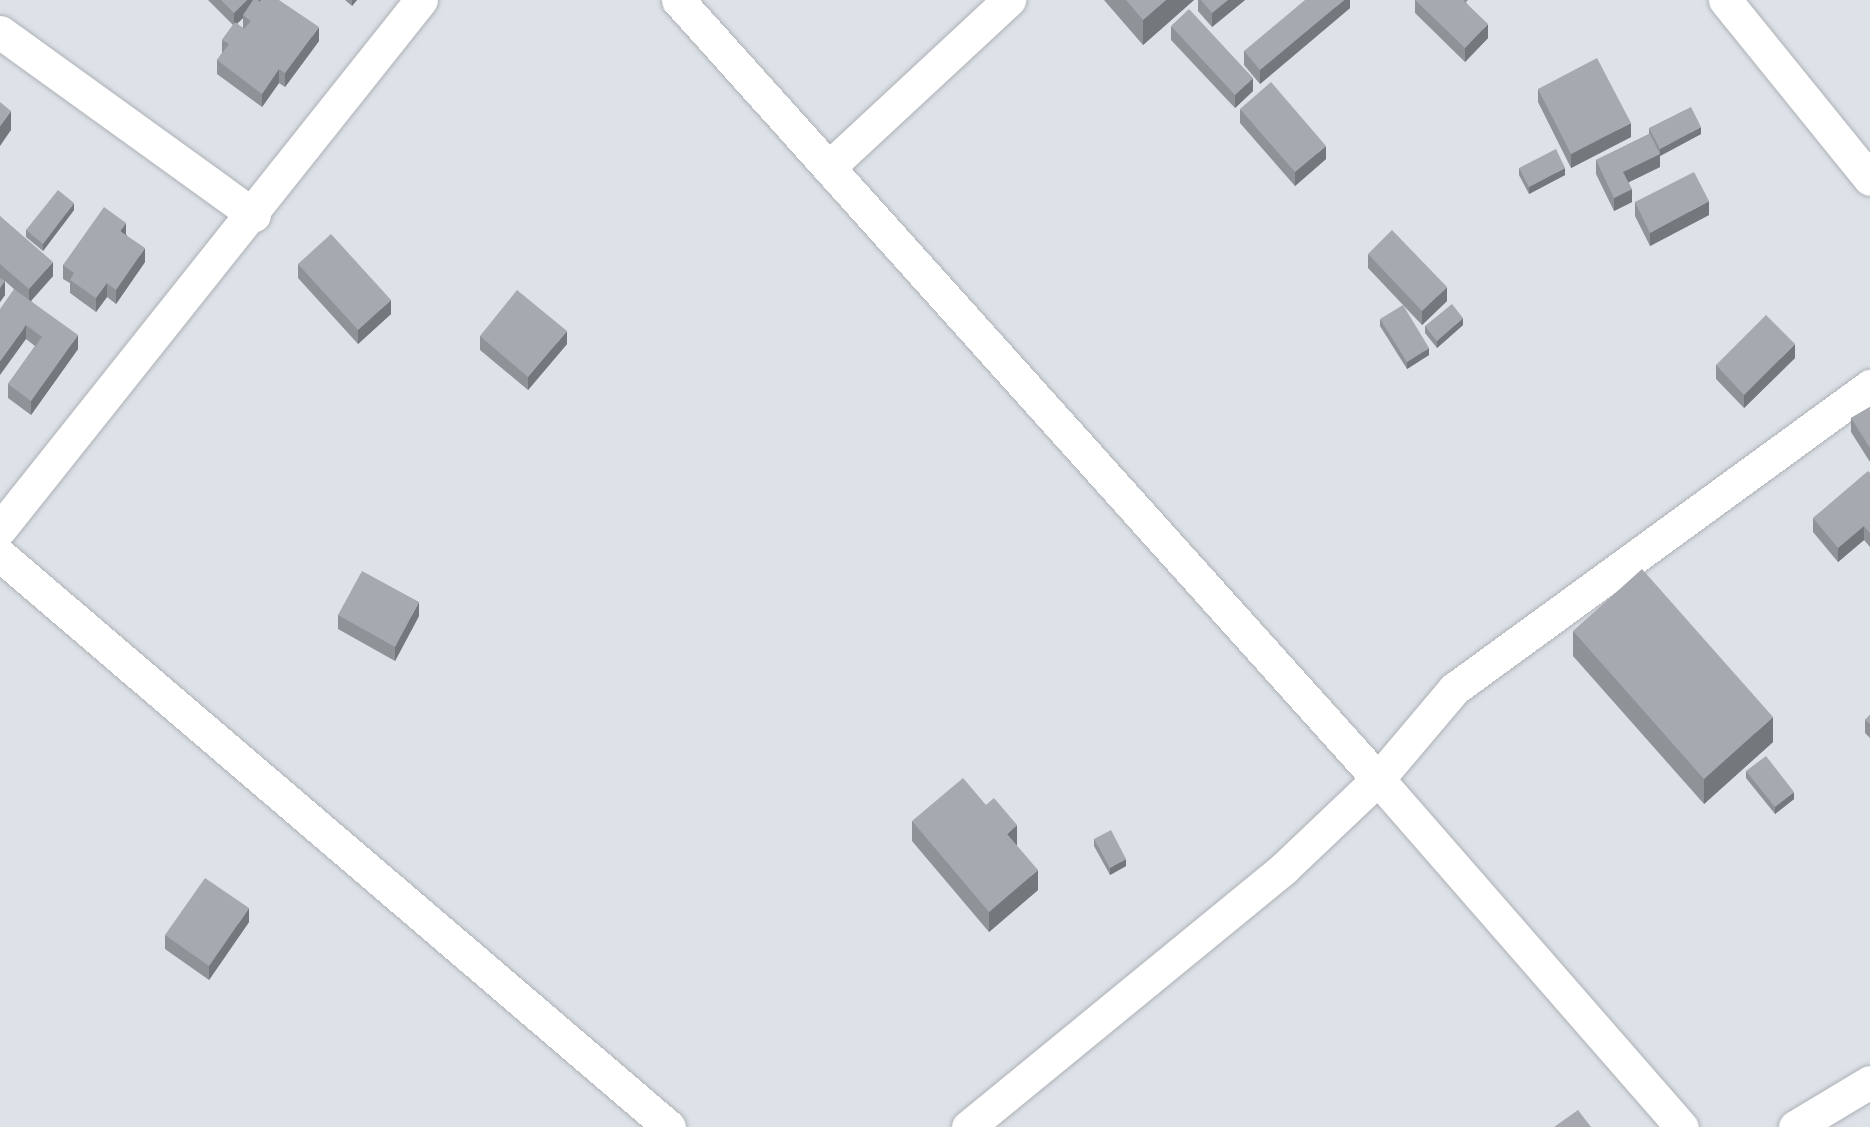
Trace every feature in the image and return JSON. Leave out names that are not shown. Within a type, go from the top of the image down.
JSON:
[{"type":"street","points":[[0,529],[254,215],[421,0]]},
{"type":"street","points":[[678,0],[1378,779],[1682,1127]]},
{"type":"street","points":[[828,167],[1009,0]]},
{"type":"street","points":[[1725,0],[1870,179]]},
{"type":"street","points":[[0,32],[254,215]]},
{"type":"street","points":[[968,1127],[1283,869],[1378,779],[1454,689],[1870,386]]},
{"type":"street","points":[[0,555],[669,1127]]},
{"type":"street","points":[[1795,1127],[1870,1082]]},
{"type":"building","points":[[221,0],[247,0],[234,13]]},
{"type":"building","points":[[253,0],[260,2],[261,0],[279,0],[319,27],[285,73],[279,69],[262,94],[217,60],[229,44],[222,40],[235,22],[244,29],[251,21],[243,15]]},
{"type":"building","points":[[1126,0],[1166,0],[1143,20]]},
{"type":"building","points":[[1201,0],[1228,0],[1212,13]]},
{"type":"building","points":[[1305,0],[1344,0],[1260,70],[1244,51]]},
{"type":"building","points":[[1415,0],[1463,0],[1488,24],[1465,48]]},
{"type":"building","points":[[1189,9],[1253,78],[1235,95],[1171,26]]},
{"type":"building","points":[[1597,58],[1631,123],[1571,154],[1538,89]]},
{"type":"building","points":[[1271,82],[1326,146],[1295,172],[1240,109]]},
{"type":"building","points":[[0,102],[11,111],[0,126]]},
{"type":"building","points":[[1691,107],[1701,127],[1660,149],[1649,128]]},
{"type":"building","points":[[1650,134],[1660,154],[1623,172],[1632,189],[1614,198],[1596,160]]},
{"type":"building","points":[[1556,149],[1565,168],[1529,187],[1519,168]]},
{"type":"building","points":[[1694,172],[1709,201],[1650,233],[1635,202]]},
{"type":"building","points":[[58,190],[74,203],[43,244],[26,230]]},
{"type":"building","points":[[104,207],[126,223],[120,231],[145,248],[116,290],[107,283],[96,298],[70,280],[74,273],[63,265]]},
{"type":"building","points":[[0,216],[53,262],[29,289],[0,264]]},
{"type":"building","points":[[1392,230],[1447,287],[1422,311],[1368,254]]},
{"type":"building","points":[[331,234],[391,300],[358,330],[298,264]]},
{"type":"building","points":[[0,278],[5,281],[0,288]]},
{"type":"building","points":[[14,289],[78,335],[31,401],[8,384],[42,337],[26,325],[0,361],[0,309]]},
{"type":"building","points":[[517,290],[567,331],[528,377],[480,336]]},
{"type":"building","points":[[1452,304],[1463,318],[1437,341],[1425,326]]},
{"type":"building","points":[[1403,305],[1429,348],[1407,362],[1380,319]]},
{"type":"building","points":[[1766,315],[1795,344],[1744,395],[1716,365]]},
{"type":"building","points":[[1870,407],[1870,448],[1851,418]]},
{"type":"building","points":[[1868,471],[1870,473],[1870,533],[1864,526],[1838,548],[1813,518]]},
{"type":"building","points":[[1642,569],[1773,717],[1704,779],[1573,631]]},
{"type":"building","points":[[362,571],[419,602],[395,647],[338,615]]},
{"type":"building","points":[[1766,756],[1794,792],[1775,807],[1746,771]]},
{"type":"building","points":[[963,778],[986,805],[994,798],[1017,825],[1007,834],[1038,870],[989,912],[912,821]]},
{"type":"building","points":[[1111,830],[1126,859],[1110,868],[1094,839]]},
{"type":"building","points":[[205,878],[249,908],[209,966],[165,935]]},
{"type":"building","points":[[1578,1110],[1591,1127],[1554,1127]]}]
